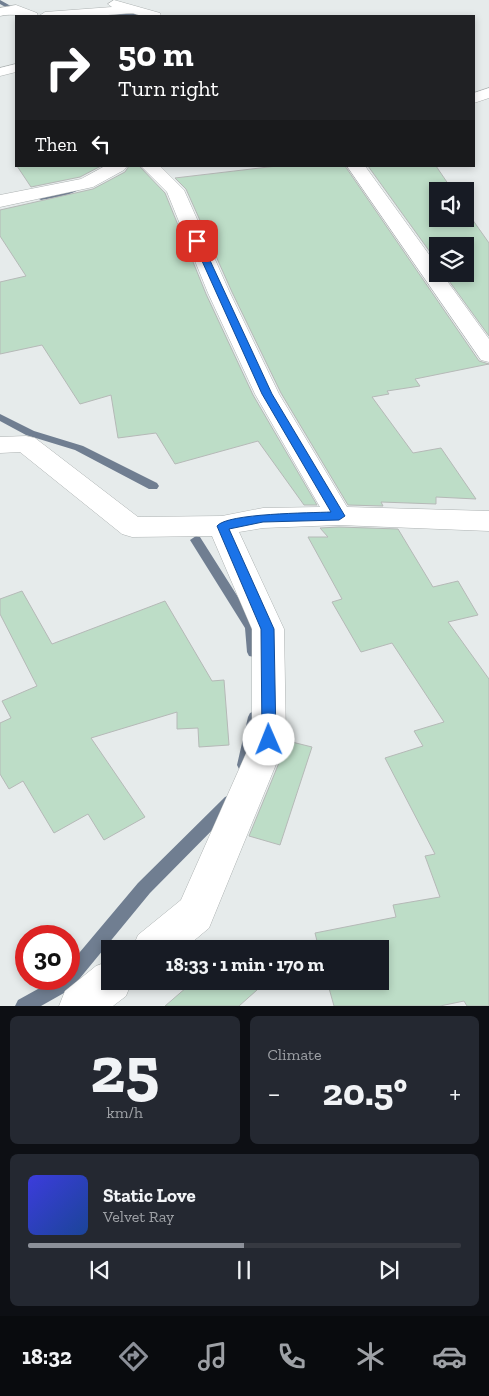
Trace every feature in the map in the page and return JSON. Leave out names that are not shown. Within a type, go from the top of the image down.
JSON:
[{"type":"street","points":[[105,0],[130,10],[151,15]]},
{"type":"street","points":[[0,12],[16,9],[30,15]]},
{"type":"street","points":[[59,15],[130,10]]},
{"type":"street","points":[[0,72],[15,68]]},
{"type":"street","points":[[475,98],[489,93]]},
{"type":"street","points":[[0,201],[87,183],[116,167]]},
{"type":"street","points":[[151,167],[175,190],[267,394],[339,516]]},
{"type":"street","points":[[357,167],[489,355]]},
{"type":"street","points":[[0,445],[26,444],[132,527],[222,526],[263,518],[339,516],[489,521]]},
{"type":"street","points":[[163,940],[196,914],[269,740],[268,629],[222,526]]},
{"type":"street","points":[[80,1006],[101,989]]},
{"type":"building","points":[[18,167],[99,167],[80,177],[31,187]]},
{"type":"building","points":[[128,167],[140,167],[165,193],[206,294],[253,395],[317,505],[304,505],[258,441],[175,464],[156,433],[118,438],[111,395],[80,404],[42,345],[0,354],[0,282],[26,276],[0,236],[0,210],[93,189],[125,172]]},
{"type":"building","points":[[268,167],[346,167],[479,361],[489,364],[415,379],[420,386],[387,391],[389,394],[372,397],[413,453],[441,448],[476,499],[436,497],[436,504],[381,502],[383,506],[348,505],[281,393],[232,292],[186,189],[175,178]]},
{"type":"building","points":[[369,167],[437,167],[447,182],[429,182],[429,227],[474,227],[474,222],[489,243],[489,336],[450,282],[474,282],[474,237],[429,237],[429,251]]},
{"type":"building","points":[[320,528],[398,529],[433,587],[458,581],[478,615],[448,622],[489,679],[489,1006],[467,1006],[464,1001],[440,1006],[334,1006],[330,990],[389,990],[389,940],[317,940],[315,933],[396,917],[393,905],[440,897],[425,856],[435,854],[385,758],[423,746],[414,731],[444,722],[392,643],[361,652],[332,602],[342,599],[308,537],[328,537]]},
{"type":"building","points":[[22,591],[52,644],[165,601],[212,681],[224,680],[229,745],[199,747],[198,728],[177,729],[177,712],[91,738],[145,817],[104,840],[88,814],[54,833],[23,781],[9,789],[0,774],[0,723],[11,718],[2,701],[37,686],[0,614],[0,599]]},
{"type":"building","points":[[288,741],[312,747],[280,845],[249,836]]},
{"type":"building","points":[[184,990],[257,990],[239,1006],[165,1006]]},
{"type":"waterway","points":[[0,2],[23,15]]},
{"type":"waterway","points":[[41,198],[62,194],[76,188]]},
{"type":"waterway","points":[[0,417],[30,433],[79,448],[153,486]]},
{"type":"waterway","points":[[196,540],[251,627],[254,652]]},
{"type":"waterway","points":[[244,765],[255,717]]},
{"type":"waterway","points":[[24,1006],[65,983],[144,888],[230,802]]},
{"type":"route","points":[[197,241],[267,394],[339,516],[263,518],[222,526],[268,629],[269,740]]}]
